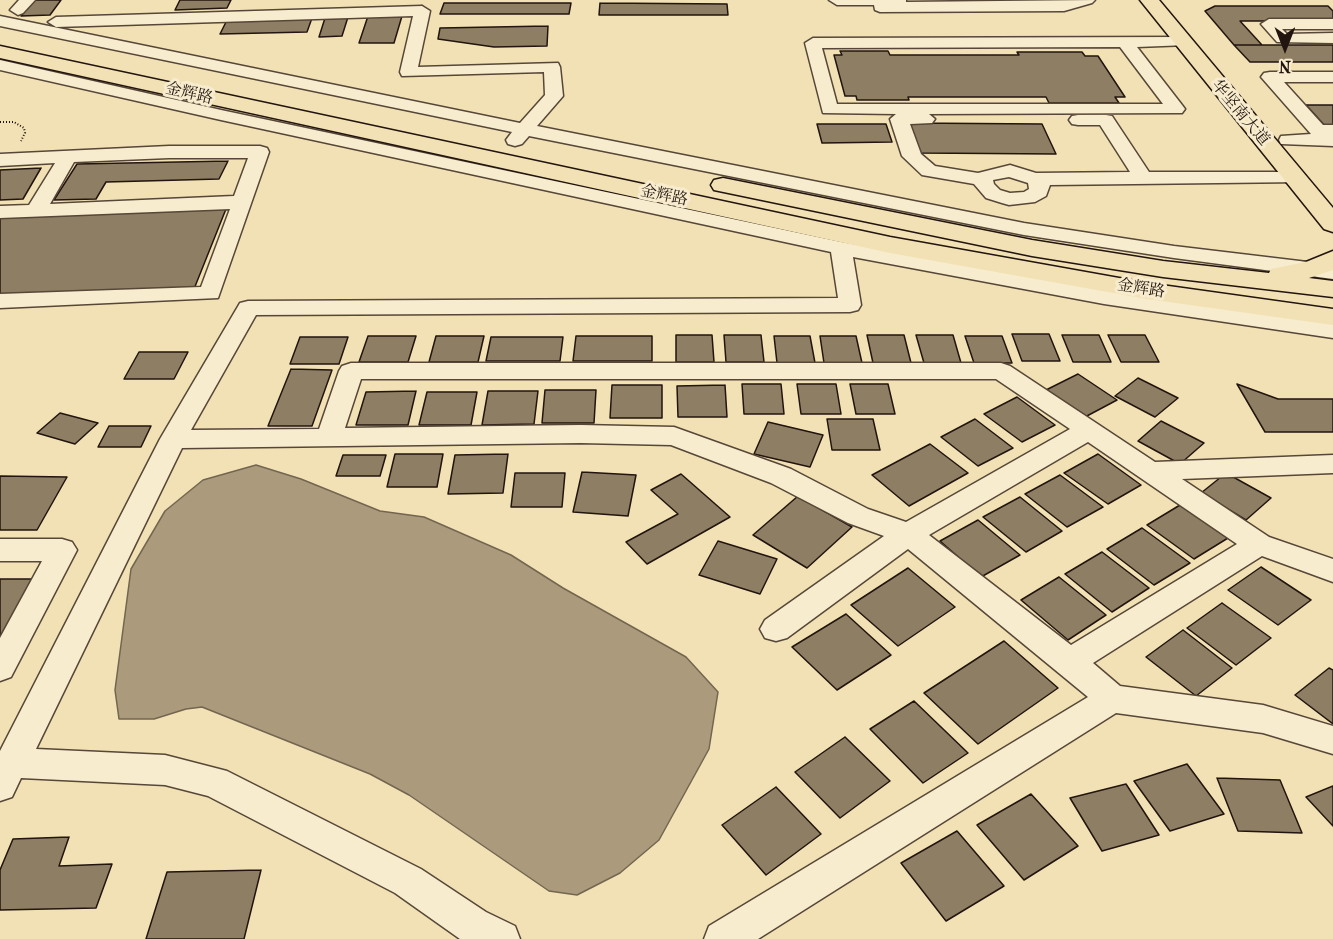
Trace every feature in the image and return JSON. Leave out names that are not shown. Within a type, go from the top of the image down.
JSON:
[{"type":"main road","name":"华坚南大道","points":[[1149,0],[1333,224]]},
{"type":"main road","name":"华坚南大道","points":[[1166,0],[1333,193]]},
{"type":"main road","name":"金辉路","points":[[11,18],[255,90],[520,135],[1032,248],[1333,289]]},
{"type":"main road","name":"金辉路","points":[[0,52],[233,111],[890,245],[1136,289],[1333,317]]},
{"type":"main road","points":[[1240,278],[1275,276],[1327,267]]},
{"type":"main road","points":[[1278,310],[1333,323]]},
{"type":"street","points":[[837,0],[902,0]]},
{"type":"street","points":[[880,7],[1064,6],[1087,0]]},
{"type":"street","points":[[11,18],[424,6],[408,72],[552,67],[554,96],[520,135]]},
{"type":"street","points":[[1333,24],[1269,24],[1283,39],[1333,39]]},
{"type":"street","points":[[1125,44],[1176,109],[829,109],[813,43],[1125,44],[1182,42]]},
{"type":"street","points":[[0,65],[233,111],[842,248],[1115,299],[1333,331]]},
{"type":"street","points":[[1333,77],[1270,77],[1318,131],[1333,131]]},
{"type":"street","points":[[169,152],[233,111]]},
{"type":"street","points":[[983,180],[928,171],[912,156],[899,119],[1106,120],[1143,178]]},
{"type":"street","points":[[520,135],[1024,228],[1174,252],[1327,267]]},
{"type":"street","points":[[1288,140],[1333,140]]},
{"type":"street","points":[[0,301],[210,293],[260,152],[169,152],[5,160]]},
{"type":"street","points":[[35,211],[68,157]]},
{"type":"street","points":[[1001,171],[1020,172],[1040,183],[1039,192],[1028,198],[1018,199],[993,194],[984,186],[983,180],[987,175],[1001,171]]},
{"type":"street","points":[[1035,179],[1294,178]]},
{"type":"street","points":[[0,212],[241,202]]},
{"type":"street","points":[[501,939],[472,925],[408,881],[215,782],[165,770],[6,775],[173,439],[248,308],[850,305],[842,248]]},
{"type":"street","points":[[329,438],[351,372],[1001,371],[1259,544],[1333,571]]},
{"type":"street","points":[[776,629],[908,534],[1089,430]]},
{"type":"street","points":[[173,439],[581,434],[674,436],[782,476],[858,516],[908,534],[1070,662],[1112,699],[1263,719],[1333,740]]},
{"type":"street","points":[[1150,471],[1333,464]]},
{"type":"street","points":[[1070,662],[1259,544]]},
{"type":"street","points":[[0,550],[62,550],[0,668]]},
{"type":"street","points":[[723,939],[1112,699]]},
{"type":"path","points":[[0,122],[14,122],[24,128],[25,133],[20,139],[24,150],[5,160]]},
{"type":"shaded area","points":[[256,465],[301,479],[380,511],[424,517],[511,555],[563,588],[686,657],[718,692],[709,749],[659,840],[620,873],[577,895],[549,891],[409,795],[370,774],[202,707],[186,709],[154,719],[119,719],[115,690],[131,569],[165,511],[203,480]]},
{"type":"building","points":[[34,0],[61,0],[50,15],[21,16]]},
{"type":"building","points":[[180,0],[231,0],[227,8],[175,10]]},
{"type":"building","points":[[444,3],[571,3],[569,14],[440,14]]},
{"type":"building","points":[[600,3],[727,4],[728,15],[599,15]]},
{"type":"building","points":[[1215,6],[1328,6],[1333,11],[1333,21],[1240,21],[1262,45],[1234,45],[1205,11]]},
{"type":"building","points":[[368,16],[402,16],[394,43],[359,43]]},
{"type":"building","points":[[348,17],[342,36],[319,37],[325,18]]},
{"type":"building","points":[[312,18],[307,32],[220,34],[227,20]]},
{"type":"building","points":[[548,26],[547,46],[494,47],[438,39],[440,28]]},
{"type":"building","points":[[1234,45],[1333,45],[1333,62],[1250,62]]},
{"type":"building","points":[[840,51],[888,51],[890,55],[1019,55],[1017,52],[1082,52],[1085,56],[1098,56],[1125,97],[1115,97],[1119,103],[1049,103],[1046,97],[908,97],[909,100],[857,100],[856,96],[845,96],[834,55],[842,55]]},
{"type":"building","points":[[1306,105],[1333,105],[1333,127],[1326,127]]},
{"type":"building","points":[[910,123],[1042,124],[1056,154],[919,153]]},
{"type":"building","points":[[817,124],[886,124],[892,142],[822,143]]},
{"type":"building","points":[[228,161],[219,179],[106,182],[96,199],[54,200],[77,164]]},
{"type":"building","points":[[41,168],[23,199],[0,200],[0,170]]},
{"type":"building","points":[[226,209],[194,289],[0,296],[0,218]]},
{"type":"building","points":[[1012,334],[1049,334],[1060,361],[1022,361]]},
{"type":"building","points":[[676,335],[712,335],[714,362],[676,362]]},
{"type":"building","points":[[724,335],[761,335],[764,362],[726,362]]},
{"type":"building","points":[[867,335],[904,335],[911,363],[873,363]]},
{"type":"building","points":[[916,335],[953,335],[961,363],[924,363]]},
{"type":"building","points":[[1062,335],[1099,335],[1111,362],[1073,362]]},
{"type":"building","points":[[1108,335],[1145,335],[1159,362],[1121,362]]},
{"type":"building","points":[[368,336],[416,336],[408,362],[359,362]]},
{"type":"building","points":[[436,336],[484,336],[478,362],[429,362]]},
{"type":"building","points":[[576,336],[652,336],[652,361],[573,361]]},
{"type":"building","points":[[774,336],[810,336],[815,363],[777,363]]},
{"type":"building","points":[[820,336],[856,336],[862,363],[824,363]]},
{"type":"building","points":[[965,336],[1002,336],[1012,363],[974,363]]},
{"type":"building","points":[[300,337],[348,337],[339,364],[290,364]]},
{"type":"building","points":[[491,337],[563,337],[560,361],[486,361]]},
{"type":"building","points":[[139,352],[188,352],[174,379],[124,379]]},
{"type":"building","points":[[291,369],[332,370],[312,426],[268,426]]},
{"type":"building","points":[[1078,374],[1117,400],[1085,417],[1046,390]]},
{"type":"building","points":[[1138,378],[1178,398],[1155,417],[1115,396]]},
{"type":"building","points":[[742,384],[781,384],[784,414],[744,414]]},
{"type":"building","points":[[797,384],[836,384],[841,414],[801,414]]},
{"type":"building","points":[[850,384],[888,384],[895,414],[856,414]]},
{"type":"building","points":[[1237,384],[1278,399],[1333,399],[1333,432],[1265,432]]},
{"type":"building","points":[[612,385],[662,385],[662,418],[610,418]]},
{"type":"building","points":[[725,385],[727,417],[678,417],[677,386]]},
{"type":"building","points":[[545,390],[596,390],[594,423],[542,423]]},
{"type":"building","points":[[416,391],[408,425],[356,425],[366,392]]},
{"type":"building","points":[[488,391],[538,391],[534,424],[482,425]]},
{"type":"building","points":[[427,392],[477,392],[471,425],[419,425]]},
{"type":"building","points":[[1017,397],[1055,425],[1022,442],[984,414]]},
{"type":"building","points":[[60,413],[98,423],[75,444],[37,433]]},
{"type":"building","points":[[827,419],[873,419],[880,450],[832,450]]},
{"type":"building","points":[[975,419],[1013,448],[978,466],[941,437]]},
{"type":"building","points":[[1161,421],[1204,443],[1180,464],[1138,441]]},
{"type":"building","points":[[768,422],[823,435],[810,467],[754,454]]},
{"type":"building","points":[[109,426],[151,426],[141,447],[98,447]]},
{"type":"building","points":[[930,444],[968,473],[909,506],[872,475]]},
{"type":"building","points":[[395,454],[443,454],[437,487],[387,487]]},
{"type":"building","points":[[508,454],[503,493],[448,494],[455,455]]},
{"type":"building","points":[[1098,454],[1141,485],[1108,504],[1064,473]]},
{"type":"building","points":[[343,455],[386,455],[380,476],[336,476]]},
{"type":"building","points":[[582,472],[636,475],[628,516],[573,512]]},
{"type":"building","points":[[515,473],[565,473],[562,507],[511,507]]},
{"type":"building","points":[[1226,473],[1271,498],[1246,520],[1201,493]]},
{"type":"building","points":[[681,474],[730,517],[647,564],[626,542],[678,514],[651,490]]},
{"type":"building","points":[[1060,475],[1103,507],[1067,527],[1025,494]]},
{"type":"building","points":[[0,476],[67,477],[37,530],[0,530]]},
{"type":"building","points":[[798,496],[852,527],[807,568],[753,535]]},
{"type":"building","points":[[1020,497],[1062,531],[1026,552],[983,517]]},
{"type":"building","points":[[1180,505],[1228,538],[1194,559],[1147,525]]},
{"type":"building","points":[[978,520],[1020,555],[981,577],[940,541]]},
{"type":"building","points":[[1142,528],[1190,563],[1154,585],[1107,549]]},
{"type":"building","points":[[718,541],[777,559],[760,594],[699,575]]},
{"type":"building","points":[[1102,552],[1149,588],[1112,612],[1065,574]]},
{"type":"building","points":[[1261,567],[1311,600],[1278,625],[1228,590]]},
{"type":"building","points":[[908,568],[955,607],[898,646],[851,605]]},
{"type":"building","points":[[1059,577],[1106,615],[1068,640],[1021,600]]},
{"type":"building","points":[[0,579],[32,579],[0,638]]},
{"type":"building","points":[[1222,603],[1271,638],[1236,665],[1187,628]]},
{"type":"building","points":[[846,614],[891,655],[837,690],[792,647]]},
{"type":"building","points":[[1183,630],[1232,668],[1196,696],[1146,657]]},
{"type":"building","points":[[1004,641],[1058,688],[978,744],[924,693]]},
{"type":"building","points":[[1329,668],[1333,670],[1333,724],[1295,695]]},
{"type":"building","points":[[914,701],[968,753],[923,783],[870,729]]},
{"type":"building","points":[[845,737],[890,781],[840,818],[795,772]]},
{"type":"building","points":[[1187,764],[1224,814],[1170,831],[1134,781]]},
{"type":"building","points":[[1217,778],[1280,780],[1302,833],[1238,831]]},
{"type":"building","points":[[1126,784],[1159,835],[1102,851],[1070,798]]},
{"type":"building","points":[[1333,786],[1333,826],[1306,797]]},
{"type":"building","points":[[776,787],[821,834],[766,875],[722,825]]},
{"type":"building","points":[[1031,794],[1078,846],[1024,880],[977,825]]},
{"type":"building","points":[[957,831],[1004,886],[946,921],[901,863]]},
{"type":"building","points":[[69,837],[59,866],[112,864],[96,908],[0,910],[0,870],[13,839]]},
{"type":"building","points":[[261,870],[244,939],[146,939],[167,872]]}]
